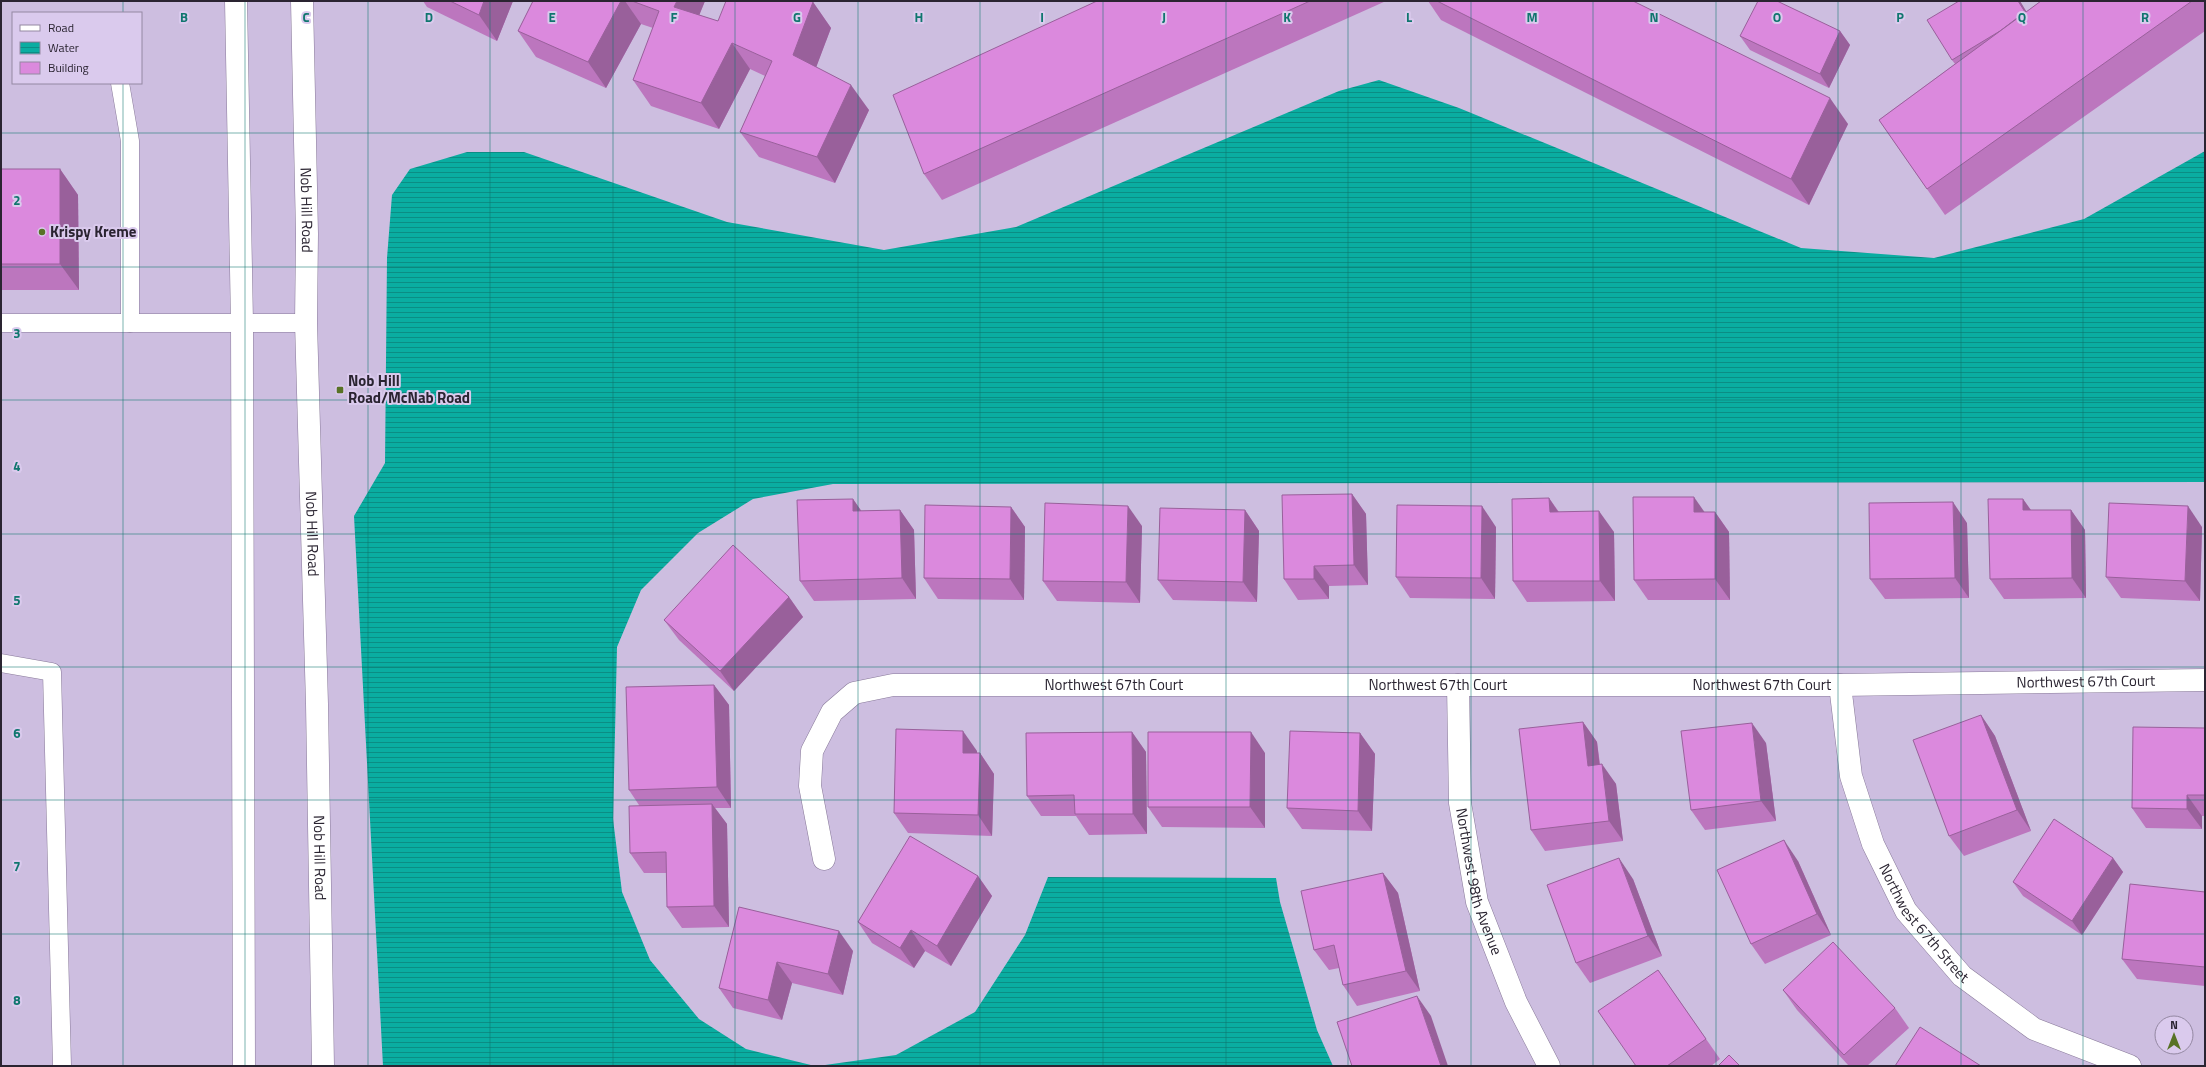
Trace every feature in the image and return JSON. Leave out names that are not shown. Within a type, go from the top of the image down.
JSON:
[{"type":"street","points":[[236,1],[242,323],[244,1066]]},
{"type":"street","name":"Nob Hill Road","points":[[302,1],[307,234],[306,323],[317,704],[323,1066]]},
{"type":"street","name":"Northwest 67th Court","points":[[824,859],[810,786],[812,751],[832,712],[854,693],[893,685],[1840,685],[2205,680]]},
{"type":"street","name":"Northwest 98th Avenue","points":[[1458,685],[1460,803],[1477,902],[1516,1002],[1549,1066]]},
{"type":"street","name":"Northwest 67th Street","points":[[1840,685],[1851,776],[1873,844],[1906,911],[1962,976],[2034,1029],[2130,1066]]},
{"type":"lane","points":[[120,84],[130,141],[130,323]]},
{"type":"lane","points":[[1,323],[306,323]]},
{"type":"lane","points":[[1,663],[52,672],[62,1066]]},
{"type":"water","points":[[1379,80],[1459,108],[1801,248],[1934,258],[2084,219],[2205,151],[2205,482],[833,484],[753,499],[698,533],[641,590],[617,647],[613,819],[622,892],[650,960],[699,1019],[746,1049],[815,1066],[383,1066],[354,516],[385,463],[387,258],[392,195],[410,169],[467,152],[524,152],[727,222],[884,250],[1016,227],[1339,91]]},
{"type":"water","points":[[1048,877],[1276,878],[1280,902],[1317,1030],[1333,1066],[818,1066],[896,1055],[975,1012],[1025,935]]},
{"type":"building","points":[[450,1],[484,1],[479,15]]},
{"type":"building","points":[[533,1],[621,1],[588,62],[518,31]]},
{"type":"building","points":[[632,1],[677,1],[674,7],[718,21],[726,1],[812,1],[813,2],[793,55],[851,85],[817,157],[740,132],[772,61],[732,43],[701,103],[633,80],[659,11]]},
{"type":"building","points":[[1097,1],[1310,1],[924,174],[893,95]]},
{"type":"building","points":[[1437,1],[1633,1],[1830,98],[1791,179]]},
{"type":"building","points":[[1758,1],[1777,1],[1840,31],[1820,74],[1740,36]]},
{"type":"building","points":[[1959,1],[2018,1],[2025,12],[2000,31],[1952,60],[1927,20]]},
{"type":"building","points":[[2041,1],[2192,1],[1927,189],[1879,120]]},
{"type":"building","points":[[1,169],[60,169],[60,264],[1,264]]},
{"type":"building","points":[[1352,494],[1354,565],[1314,566],[1314,579],[1284,579],[1282,495]]},
{"type":"building","points":[[1633,497],[1694,497],[1694,512],[1715,512],[1715,579],[1634,580]]},
{"type":"building","points":[[1549,498],[1550,512],[1599,511],[1600,581],[1513,581],[1512,499]]},
{"type":"building","points":[[853,499],[853,511],[900,510],[902,578],[800,581],[797,500]]},
{"type":"building","points":[[1988,499],[2023,499],[2023,510],[2071,510],[2072,578],[1990,579]]},
{"type":"building","points":[[1953,502],[1955,578],[1870,579],[1869,503]]},
{"type":"building","points":[[1045,503],[1128,506],[1126,582],[1043,581]]},
{"type":"building","points":[[2109,503],[2188,506],[2185,581],[2106,577]]},
{"type":"building","points":[[925,505],[1011,507],[1010,579],[924,578]]},
{"type":"building","points":[[1397,505],[1482,506],[1481,578],[1396,577]]},
{"type":"building","points":[[1160,508],[1245,510],[1243,582],[1158,580]]},
{"type":"building","points":[[733,545],[789,597],[720,671],[664,620]]},
{"type":"building","points":[[714,685],[717,787],[629,790],[626,687]]},
{"type":"building","points":[[1981,715],[2017,810],[1949,836],[1913,740]]},
{"type":"building","points":[[1583,722],[1588,766],[1602,764],[1609,821],[1531,830],[1519,729]]},
{"type":"building","points":[[1752,723],[1761,801],[1691,810],[1681,731]]},
{"type":"building","points":[[2133,727],[2205,728],[2205,795],[2187,795],[2187,809],[2132,808]]},
{"type":"building","points":[[896,729],[963,731],[963,753],[980,753],[978,815],[894,813]]},
{"type":"building","points":[[1290,731],[1360,733],[1358,811],[1287,808]]},
{"type":"building","points":[[1132,732],[1133,814],[1075,814],[1074,795],[1027,796],[1026,733]]},
{"type":"building","points":[[1148,732],[1251,732],[1250,807],[1148,807]]},
{"type":"building","points":[[712,804],[714,906],[667,907],[666,852],[630,853],[629,806]]},
{"type":"building","points":[[2054,819],[2113,858],[2072,921],[2013,882]]},
{"type":"building","points":[[910,836],[978,876],[937,946],[911,930],[900,948],[858,922]]},
{"type":"building","points":[[1784,840],[1817,914],[1751,944],[1717,870]]},
{"type":"building","points":[[1619,858],[1648,936],[1576,963],[1547,885]]},
{"type":"building","points":[[1383,873],[1406,971],[1343,985],[1334,945],[1314,950],[1301,891]]},
{"type":"building","points":[[2130,884],[2205,892],[2205,967],[2122,959]]},
{"type":"building","points":[[739,907],[839,931],[828,974],[777,962],[768,1000],[719,988]]},
{"type":"building","points":[[1833,942],[1895,1008],[1844,1055],[1783,990]]},
{"type":"building","points":[[1658,970],[1706,1039],[1667,1066],[1636,1066],[1598,1011]]},
{"type":"building","points":[[1417,996],[1441,1066],[1352,1066],[1337,1022]]},
{"type":"building","points":[[1920,1027],[1981,1066],[1895,1066]]},
{"type":"building","points":[[1729,1055],[1740,1066],[1718,1066]]},
{"type":"place","name":"Krispy Kreme","points":[[42,232]]},
{"type":"place","name":"Nob Hill Road/McNab Road","points":[[340,390]]}]
